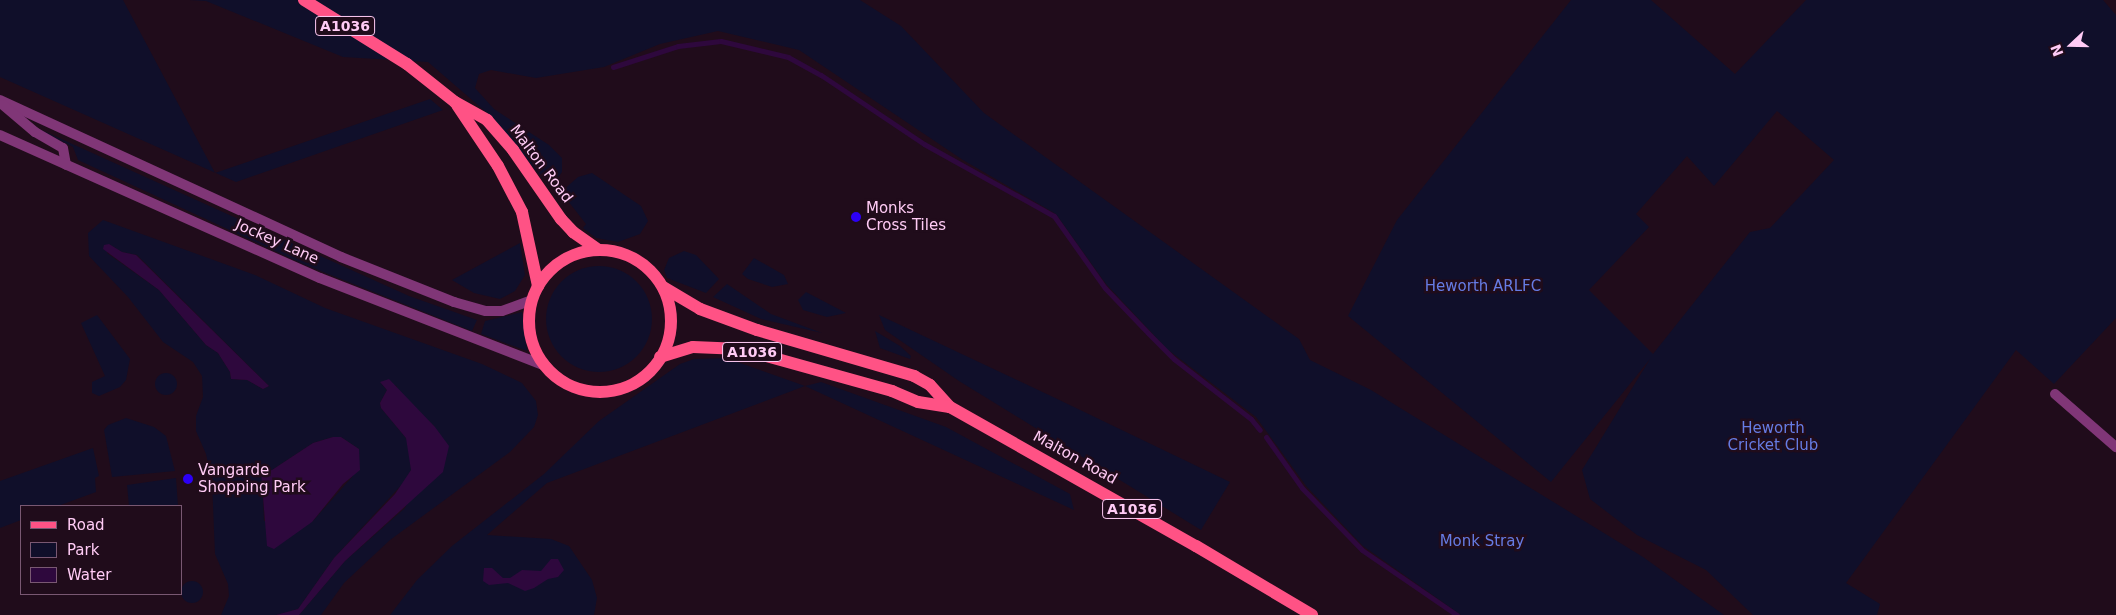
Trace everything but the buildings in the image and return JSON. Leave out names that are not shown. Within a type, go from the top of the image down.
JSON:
[{"type":"main road","name":"Malton Road","points":[[304,0],[407,64],[455,102],[487,120],[513,150],[573,232],[598,250]]},
{"type":"main road","name":"Malton Road","points":[[455,102],[498,166],[522,212],[538,286]]},
{"type":"main road","points":[[598,250],[629,256],[652,272],[663,287],[671,312],[670,337],[660,357],[647,375],[630,386],[611,391],[589,391],[569,384],[546,366],[531,335],[532,300],[538,286],[563,260],[598,250]]},
{"type":"main road","name":"Malton Road","points":[[663,287],[700,309],[757,330],[914,376],[930,385],[950,407],[1188,541],[1312,615]]},
{"type":"main road","name":"Malton Road","points":[[660,357],[693,347],[741,349],[892,391],[918,402],[950,407]]},
{"type":"street","points":[[0,102],[35,132],[63,148],[66,165]]},
{"type":"street","name":"Jockey Lane","points":[[0,102],[341,256],[454,302],[486,311],[502,311],[532,300]]},
{"type":"street","name":"Jockey Lane","points":[[0,135],[320,278],[546,366]]},
{"type":"street","points":[[2055,394],[2116,447]]},
{"type":"green space","points":[[0,0],[123,0],[215,173],[0,77]]},
{"type":"green space","name":"Monk Stray","points":[[189,0],[860,0],[901,26],[984,113],[1299,339],[1310,360],[1371,390],[1643,557],[1724,615],[1461,615],[1363,546],[1307,487],[1256,417],[1167,349],[1106,284],[1056,214],[963,160],[799,50],[718,31],[660,44],[604,67],[536,78],[491,70],[479,74],[475,88],[494,109],[549,145],[562,158],[562,172],[554,183],[546,171],[540,175],[493,118],[428,62],[343,57],[206,1]]},
{"type":"green space","points":[[1571,0],[1651,0],[1735,74],[1806,0],[2103,0],[2116,15],[2116,318],[2054,384],[2016,350],[1846,583],[1880,604],[1877,615],[1753,615],[1706,570],[1637,535],[1590,499],[1582,470],[1650,359],[1551,482],[1348,316],[1397,220]],"holes":[[[1777,111],[1834,160],[1770,228],[1750,232],[1653,354],[1589,290],[1649,227],[1636,214],[1687,156],[1714,186]]]},
{"type":"green space","points":[[430,99],[443,110],[236,182],[215,173]]},
{"type":"green space","points":[[37,128],[409,296],[477,320],[472,331],[303,264],[78,160],[73,147]]},
{"type":"green space","points":[[592,173],[641,206],[648,221],[640,234],[618,242],[596,238],[583,228],[586,224],[561,192],[578,177]]},
{"type":"green space","points":[[103,220],[255,275],[325,308],[482,364],[522,383],[536,401],[538,415],[534,427],[510,452],[390,540],[344,583],[321,615],[299,615],[345,561],[405,508],[435,427],[396,389],[397,386],[380,382],[387,390],[380,403],[381,408],[406,438],[410,448],[411,470],[405,481],[334,558],[298,609],[276,615],[221,615],[229,596],[228,584],[215,554],[212,481],[206,454],[196,431],[196,416],[203,397],[202,376],[193,362],[163,342],[128,297],[89,256],[88,233]],"holes":[[[109,244],[122,252],[137,255],[269,386],[263,389],[247,380],[231,379],[230,372],[218,353],[206,345],[159,290],[107,253]],[[333,437],[341,437],[359,449],[352,477],[312,522],[264,521],[262,472],[272,470],[313,443]]]},
{"type":"green space","points":[[520,243],[525,275],[515,291],[500,299],[474,293],[452,280]]},
{"type":"green space","points":[[684,251],[696,255],[719,279],[706,293],[667,278],[664,270],[669,258]]},
{"type":"green space","points":[[754,258],[784,275],[788,284],[772,287],[748,279],[742,274]]},
{"type":"green space","points":[[599,266],[619,270],[636,282],[648,299],[652,319],[648,339],[636,356],[619,368],[599,372],[579,368],[562,356],[550,339],[546,319],[550,299],[562,282],[579,270]]},
{"type":"green space","points":[[727,284],[771,314],[822,333],[761,319],[713,297]]},
{"type":"green space","points":[[806,292],[846,313],[827,317],[803,310],[798,300]]},
{"type":"green space","points":[[522,312],[527,351],[481,334],[485,321]]},
{"type":"green space","points":[[97,315],[130,359],[126,380],[120,387],[99,396],[92,393],[92,382],[105,376],[81,323]]},
{"type":"green space","points":[[879,315],[1230,482],[1201,530],[959,381],[885,330]]},
{"type":"green space","points":[[875,331],[900,346],[911,356],[910,359],[880,348]]},
{"type":"green space","points":[[726,358],[805,386],[547,483],[487,535],[551,539],[569,546],[592,580],[597,598],[594,615],[390,615],[417,580],[452,546],[544,474],[599,421],[680,364],[694,359]]},
{"type":"green space","points":[[162,373],[170,373],[177,380],[177,388],[170,395],[162,395],[155,388],[155,380]]},
{"type":"green space","points":[[821,382],[946,427],[1070,494],[1074,510],[805,386]]},
{"type":"green space","points":[[126,418],[154,427],[166,436],[175,471],[112,477],[104,430],[108,425]]},
{"type":"green space","points":[[93,448],[99,476],[95,478],[96,492],[61,505],[20,505],[20,520],[0,528],[0,481]]},
{"type":"green space","points":[[176,478],[178,505],[129,505],[127,485]]},
{"type":"green space","points":[[192,581],[200,584],[203,592],[200,600],[192,603],[184,600],[182,595],[184,584]]},
{"type":"water","points":[[109,244],[122,252],[136,255],[269,386],[263,389],[247,380],[231,379],[230,372],[218,353],[206,345],[159,290],[103,249],[104,245]]},
{"type":"water","points":[[389,379],[435,427],[449,446],[443,472],[345,561],[299,615],[276,615],[298,609],[334,558],[395,494],[411,470],[406,438],[381,408],[380,403],[387,390],[380,382]]},
{"type":"water","points":[[333,437],[341,437],[359,449],[360,470],[343,484],[312,522],[274,549],[267,546],[261,472],[272,470],[313,443]]},
{"type":"water","points":[[551,559],[558,559],[564,570],[558,577],[548,579],[534,588],[525,591],[508,583],[489,585],[483,581],[484,568],[492,568],[503,578],[510,578],[522,570],[541,571]]},
{"type":"waterway","points":[[613,67],[678,46],[721,41],[788,57],[821,75],[924,144],[1054,216],[1105,288],[1148,333],[1174,359],[1251,419],[1260,430]]},
{"type":"waterway","points":[[1266,437],[1302,488],[1362,550],[1457,615]]},
{"type":"place","name":"Monks Cross Tiles","points":[[856,217]]},
{"type":"place","name":"Vangarde Shopping Park","points":[[188,479]]},
{"type":"park label","name":"Heworth ARLFC","points":[[1483,287]]},
{"type":"park label","name":"Heworth Cricket Club","points":[[1773,436]]}]
